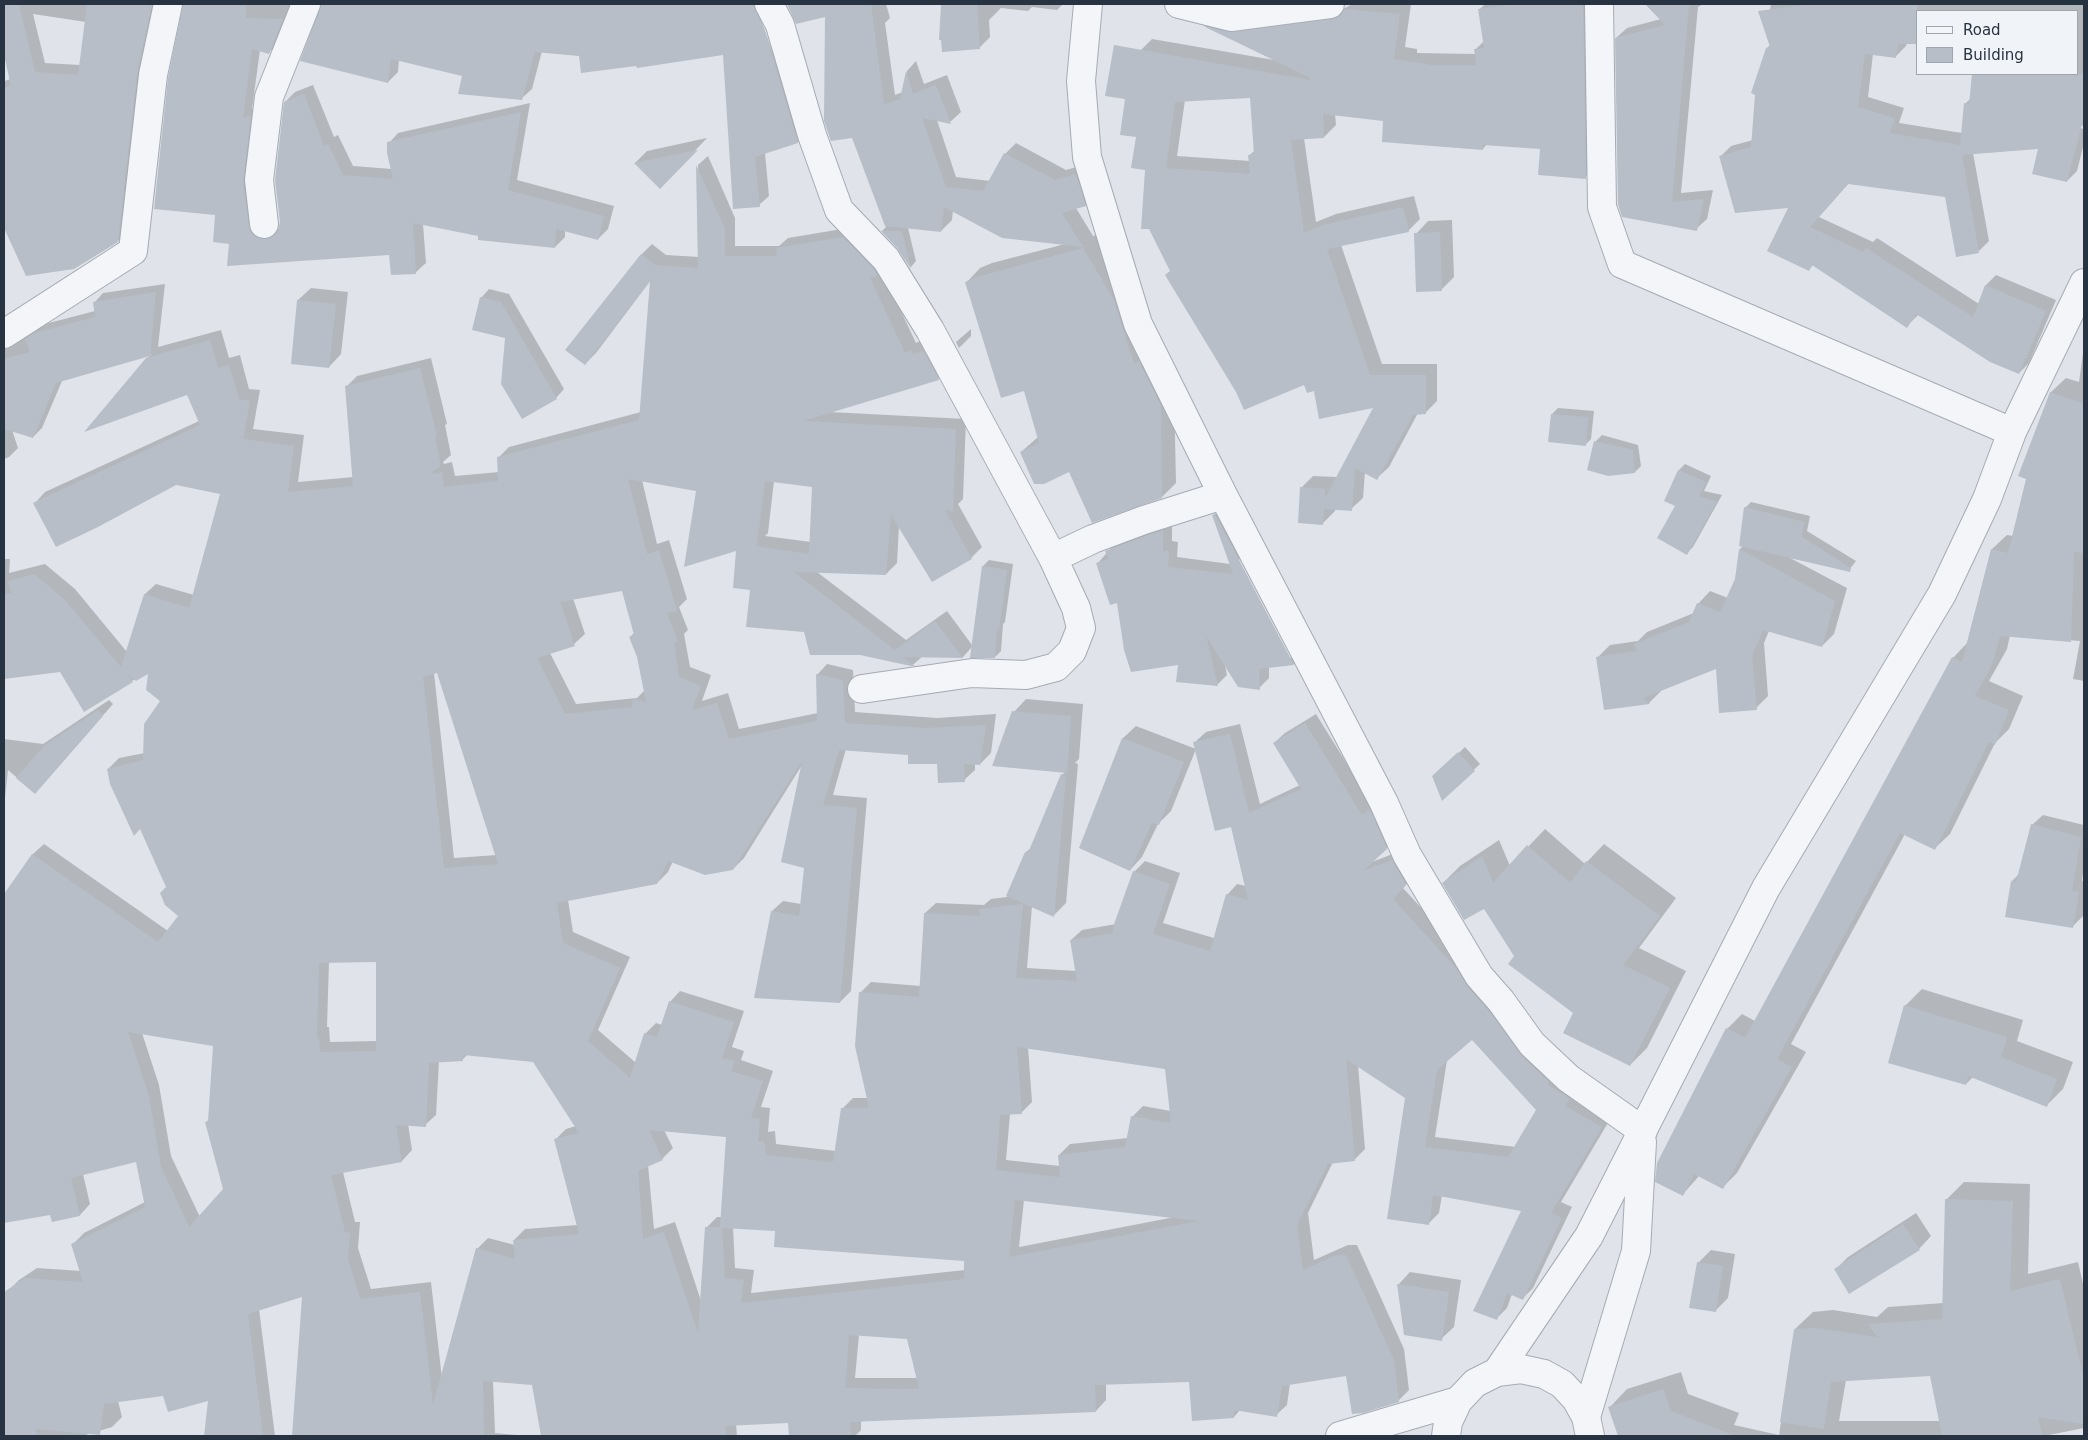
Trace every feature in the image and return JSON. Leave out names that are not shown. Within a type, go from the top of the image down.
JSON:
[{"type":"street","points":[[4,334],[133,251],[153,76],[168,4]]},
{"type":"street","points":[[264,224],[259,180],[270,97],[306,4]]},
{"type":"street","points":[[769,4],[780,25],[812,135],[838,210],[886,259],[930,330],[1053,558],[1076,608],[1081,628],[1072,651],[1056,667],[1026,675],[972,673],[862,689]]},
{"type":"street","points":[[1088,4],[1081,81],[1087,157],[1138,324],[1223,495],[1384,803],[1407,855],[1479,976],[1532,1044],[1568,1078],[1643,1131]]},
{"type":"street","points":[[1179,4],[1230,18],[1330,4]]},
{"type":"street","points":[[1599,4],[1602,207],[1622,264],[2012,432]]},
{"type":"street","points":[[1497,1372],[1589,1236],[1766,888],[1942,594],[1987,499],[2012,432],[2084,283]]},
{"type":"street","points":[[1053,558],[1093,539],[1144,520],[1223,495]]},
{"type":"street","points":[[1588,1426],[1636,1250],[1643,1131]]},
{"type":"street","points":[[1446,1436],[1448,1422],[1458,1400],[1475,1383],[1497,1372],[1521,1369],[1544,1374],[1562,1384],[1576,1399],[1588,1426]]},
{"type":"street","points":[[1340,1436],[1458,1400]]},
{"type":"building","points":[[4,4],[19,4],[35,72],[78,75],[87,4],[152,4],[137,73],[118,242],[74,269],[26,276],[4,228],[4,88],[11,86],[4,55]]},
{"type":"building","points":[[183,4],[246,4],[246,18],[283,19],[269,54],[252,49],[243,118],[251,115],[243,182],[249,226],[251,233],[257,238],[266,239],[274,236],[278,230],[280,222],[275,180],[284,102],[304,94],[324,146],[328,144],[343,175],[393,179],[387,153],[387,142],[521,112],[508,190],[604,216],[598,240],[556,229],[555,248],[478,240],[478,236],[413,223],[416,274],[391,275],[389,255],[227,266],[229,244],[213,242],[215,215],[154,209],[168,78]]},
{"type":"building","points":[[321,4],[753,4],[765,31],[798,143],[755,157],[760,207],[733,209],[723,55],[637,68],[636,66],[581,73],[579,56],[535,52],[522,100],[458,94],[462,76],[391,59],[388,83],[300,61]]},
{"type":"building","points":[[787,4],[871,4],[884,104],[900,99],[906,71],[913,94],[936,85],[951,124],[922,118],[946,187],[983,191],[1004,153],[1055,180],[1076,174],[1086,206],[1062,213],[1083,247],[1002,238],[944,207],[941,232],[885,226],[852,138],[831,141],[824,121],[825,17],[796,24]]},
{"type":"building","points":[[941,4],[977,4],[980,49],[942,52],[941,40],[939,40]]},
{"type":"building","points":[[1514,4],[1583,4],[1586,179],[1538,175],[1540,149],[1483,145],[1483,150],[1382,142],[1383,121],[1323,114],[1324,138],[1291,140],[1304,233],[1323,225],[1403,207],[1409,232],[1327,249],[1370,375],[1426,375],[1426,414],[1413,415],[1377,480],[1355,468],[1352,511],[1324,509],[1323,525],[1298,523],[1300,487],[1325,489],[1325,498],[1373,408],[1319,419],[1314,391],[1307,393],[1304,385],[1244,410],[1236,392],[1165,275],[1170,271],[1149,229],[1141,229],[1145,170],[1131,168],[1136,137],[1120,135],[1125,99],[1105,96],[1114,45],[1310,80],[1311,78],[1203,26],[1233,32],[1332,19],[1340,16],[1345,9],[1400,14],[1394,59],[1432,65],[1476,65],[1474,49],[1484,48],[1478,9]],"holes":[[[1250,98],[1254,154],[1248,155],[1250,174],[1166,168],[1175,102]]]},
{"type":"building","points":[[1645,4],[1689,4],[1672,202],[1704,199],[1697,231],[1622,217],[1618,204],[1615,38],[1665,25]]},
{"type":"building","points":[[1810,4],[1917,4],[1916,44],[1898,44],[1896,58],[1865,54],[1858,107],[1895,118],[1890,133],[1960,145],[1964,103],[1969,104],[1972,75],[2084,74],[2084,116],[2067,182],[2032,174],[2038,149],[1962,155],[1979,253],[1956,257],[1945,197],[1848,184],[1810,227],[1863,252],[1866,248],[1973,317],[1985,285],[2046,311],[2019,374],[1990,362],[1916,314],[1907,328],[1812,265],[1809,271],[1767,251],[1788,208],[1735,213],[1719,156],[1751,147],[1755,95],[1751,93],[1766,48],[1770,47],[1758,11]]},
{"type":"building","points":[[698,150],[660,189],[634,163]]},
{"type":"building","points":[[696,165],[725,229],[725,256],[777,256],[776,248],[843,237],[874,269],[878,276],[870,278],[905,353],[911,350],[913,354],[924,351],[939,380],[803,421],[956,429],[953,511],[945,510],[972,559],[932,582],[891,515],[886,575],[794,572],[895,650],[935,621],[963,658],[903,657],[915,666],[911,666],[860,655],[810,655],[804,632],[746,627],[750,590],[733,588],[736,551],[684,567],[696,491],[628,479],[647,554],[659,550],[677,611],[667,613],[678,642],[674,643],[679,677],[701,686],[692,710],[717,703],[729,739],[817,721],[816,674],[843,680],[845,723],[926,728],[986,725],[980,765],[964,764],[965,782],[938,783],[937,764],[908,764],[908,755],[839,750],[823,805],[857,808],[840,1003],[754,998],[771,911],[799,916],[804,868],[781,862],[802,761],[733,870],[705,875],[668,861],[657,884],[557,903],[563,943],[620,968],[588,1041],[630,1078],[644,1033],[657,1037],[669,1001],[734,1022],[722,1058],[735,1061],[731,1071],[763,1081],[751,1118],[760,1119],[758,1142],[764,1141],[766,1155],[833,1162],[841,1108],[869,1108],[855,1046],[859,992],[919,997],[924,913],[980,916],[979,909],[1023,904],[1016,978],[1077,981],[1070,940],[1113,933],[1113,927],[1133,871],[1170,884],[1153,934],[1210,951],[1226,894],[1248,900],[1231,827],[1215,831],[1193,742],[1230,734],[1249,813],[1301,789],[1273,743],[1305,723],[1362,815],[1369,810],[1371,812],[1387,849],[1363,871],[1392,860],[1406,885],[1393,899],[1456,968],[1467,986],[1489,1011],[1521,1055],[1549,1082],[1547,1084],[1570,1099],[1565,1106],[1602,1127],[1551,1213],[1562,1218],[1523,1300],[1507,1293],[1497,1320],[1473,1311],[1521,1211],[1433,1195],[1429,1225],[1387,1219],[1405,1098],[1346,1059],[1355,1161],[1328,1164],[1297,1225],[1303,1270],[1336,1255],[1346,1255],[1394,1360],[1399,1402],[1363,1413],[1352,1414],[1346,1376],[1282,1386],[1277,1417],[1234,1410],[1234,1418],[1192,1421],[1189,1382],[1095,1385],[1096,1412],[850,1422],[851,1436],[789,1436],[788,1423],[725,1426],[726,1436],[541,1436],[532,1385],[483,1381],[484,1436],[292,1436],[302,1297],[248,1314],[263,1436],[204,1436],[208,1401],[168,1412],[163,1396],[104,1404],[100,1435],[36,1429],[37,1436],[4,1436],[4,1292],[25,1278],[83,1282],[71,1244],[145,1207],[136,1162],[71,1178],[80,1216],[52,1222],[50,1215],[4,1223],[4,894],[32,854],[158,942],[178,916],[165,905],[160,893],[166,887],[140,829],[134,836],[110,784],[107,769],[143,760],[144,724],[160,701],[146,690],[148,674],[136,681],[126,673],[133,682],[84,712],[60,672],[4,679],[4,595],[11,593],[8,581],[34,574],[64,599],[121,667],[144,594],[189,608],[220,494],[176,485],[98,527],[56,547],[33,503],[200,425],[187,395],[84,432],[146,358],[210,340],[218,368],[229,365],[239,399],[250,401],[243,439],[294,446],[288,492],[353,486],[345,386],[420,368],[437,436],[435,436],[441,466],[432,472],[433,474],[442,472],[444,487],[498,481],[497,457],[639,420],[650,281],[585,365],[565,350],[641,254],[655,265],[698,268]],"holes":[[[765,481],[812,487],[809,554],[755,546],[757,545]],[[622,591],[634,635],[629,637],[637,657],[646,702],[633,699],[632,707],[565,714],[537,658],[575,646],[560,602]],[[437,673],[498,864],[444,868],[423,677]],[[376,962],[376,1051],[320,1052],[319,1037],[317,1037],[319,963]],[[128,1032],[213,1046],[208,1121],[205,1122],[223,1189],[189,1227],[161,1167],[149,1096]],[[1472,1040],[1536,1110],[1508,1157],[1425,1147],[1437,1070]],[[1017,1047],[1165,1069],[1171,1123],[1131,1116],[1125,1147],[1058,1155],[1060,1177],[996,1170],[1000,1115],[1022,1114]],[[463,1055],[533,1062],[579,1133],[554,1139],[579,1234],[513,1240],[515,1259],[476,1248],[433,1405],[420,1292],[360,1299],[348,1259],[350,1233],[345,1232],[331,1175],[402,1162],[396,1125],[426,1127],[429,1063],[463,1061]],[[649,1130],[726,1137],[720,1227],[705,1227],[698,1333],[664,1232],[643,1239],[638,1171],[663,1160]],[[1015,1200],[1199,1221],[1009,1257]],[[722,1228],[775,1231],[774,1247],[964,1261],[964,1279],[741,1303],[744,1280],[725,1278]],[[849,1335],[907,1339],[919,1389],[845,1388]]]},
{"type":"building","points":[[881,231],[902,231],[911,269],[897,248]]},
{"type":"building","points":[[1440,232],[1442,291],[1416,292],[1414,233]]},
{"type":"building","points":[[1083,248],[1114,300],[1134,364],[1139,361],[1161,406],[1162,498],[1092,523],[1069,472],[1044,484],[1034,484],[1020,452],[1039,443],[1024,391],[1001,398],[965,282]]},
{"type":"building","points":[[156,292],[150,356],[56,383],[33,438],[4,429],[4,359],[30,352],[25,339],[34,333],[95,317],[93,302]]},
{"type":"building","points":[[480,297],[501,302],[557,399],[522,419],[501,384],[505,338],[472,330]]},
{"type":"building","points":[[297,300],[336,304],[329,368],[291,364]]},
{"type":"building","points":[[2050,392],[2084,404],[2084,553],[2074,552],[2071,642],[2000,636],[1992,665],[1975,696],[2009,710],[1995,745],[1989,742],[1935,850],[1900,833],[1777,1059],[1792,1067],[1723,1189],[1694,1174],[1683,1196],[1655,1182],[1657,1163],[1726,1028],[1745,1038],[1952,657],[1962,662],[1991,549],[2008,553],[2026,479],[2018,476]]},
{"type":"building","points":[[1551,414],[1588,417],[1586,446],[1548,442]]},
{"type":"building","points":[[1594,441],[1633,450],[1635,473],[1608,476],[1587,470]]},
{"type":"building","points":[[1678,470],[1706,482],[1699,497],[1717,501],[1687,555],[1657,538],[1675,506],[1664,501]]},
{"type":"building","points":[[1744,507],[1804,522],[1802,537],[1851,568],[1850,572],[1739,546]]},
{"type":"building","points":[[1215,514],[1294,665],[1259,669],[1260,690],[1238,687],[1206,636],[1218,686],[1176,682],[1178,665],[1131,672],[1124,650],[1117,603],[1110,605],[1096,563],[1109,559],[1105,551],[1163,530],[1163,551],[1169,551],[1168,567],[1233,574],[1212,515]]},
{"type":"building","points":[[1739,549],[1835,601],[1822,647],[1763,630],[1752,656],[1757,710],[1719,713],[1716,669],[1643,698],[1650,704],[1604,710],[1596,657],[1637,651],[1634,644],[1689,622],[1697,603],[1720,612],[1735,579]]},
{"type":"building","points":[[982,566],[1007,570],[999,630],[997,629],[995,658],[970,658]]},
{"type":"building","points":[[98,710],[103,716],[35,794],[16,778],[44,746]]},
{"type":"building","points":[[1012,711],[1071,716],[1067,773],[992,766]]},
{"type":"building","points":[[1122,738],[1184,762],[1159,825],[1152,823],[1130,871],[1079,848]]},
{"type":"building","points":[[1458,752],[1475,771],[1442,801],[1432,776]]},
{"type":"building","points":[[1061,774],[1066,776],[1054,917],[1006,896],[1025,852],[1028,853]]},
{"type":"building","points":[[2031,824],[2081,837],[2072,891],[2079,892],[2073,928],[2005,917],[2011,881],[2016,882]]},
{"type":"building","points":[[1527,845],[1570,883],[1586,861],[1660,916],[1623,965],[1670,988],[1630,1066],[1563,1033],[1573,1013],[1508,964],[1514,956],[1484,909],[1464,920],[1442,883],[1482,856],[1493,883]]},
{"type":"building","points":[[1904,1005],[2007,1037],[2001,1057],[2057,1079],[2047,1107],[1968,1076],[1966,1085],[1888,1063]]},
{"type":"building","points":[[1945,1199],[2013,1201],[2010,1291],[2060,1279],[2084,1379],[2084,1424],[2038,1417],[2042,1436],[1942,1436],[1930,1376],[1831,1382],[1824,1429],[1780,1422],[1794,1329],[1815,1328],[1877,1337],[1868,1324],[1942,1319]]},
{"type":"building","points":[[1903,1224],[1920,1250],[1849,1294],[1834,1269]]},
{"type":"building","points":[[1697,1262],[1723,1266],[1716,1312],[1689,1308]]},
{"type":"building","points":[[1397,1284],[1449,1292],[1442,1341],[1404,1335]]},
{"type":"building","points":[[1663,1389],[1671,1411],[1730,1434],[1730,1436],[1618,1436],[1608,1407]]}]
